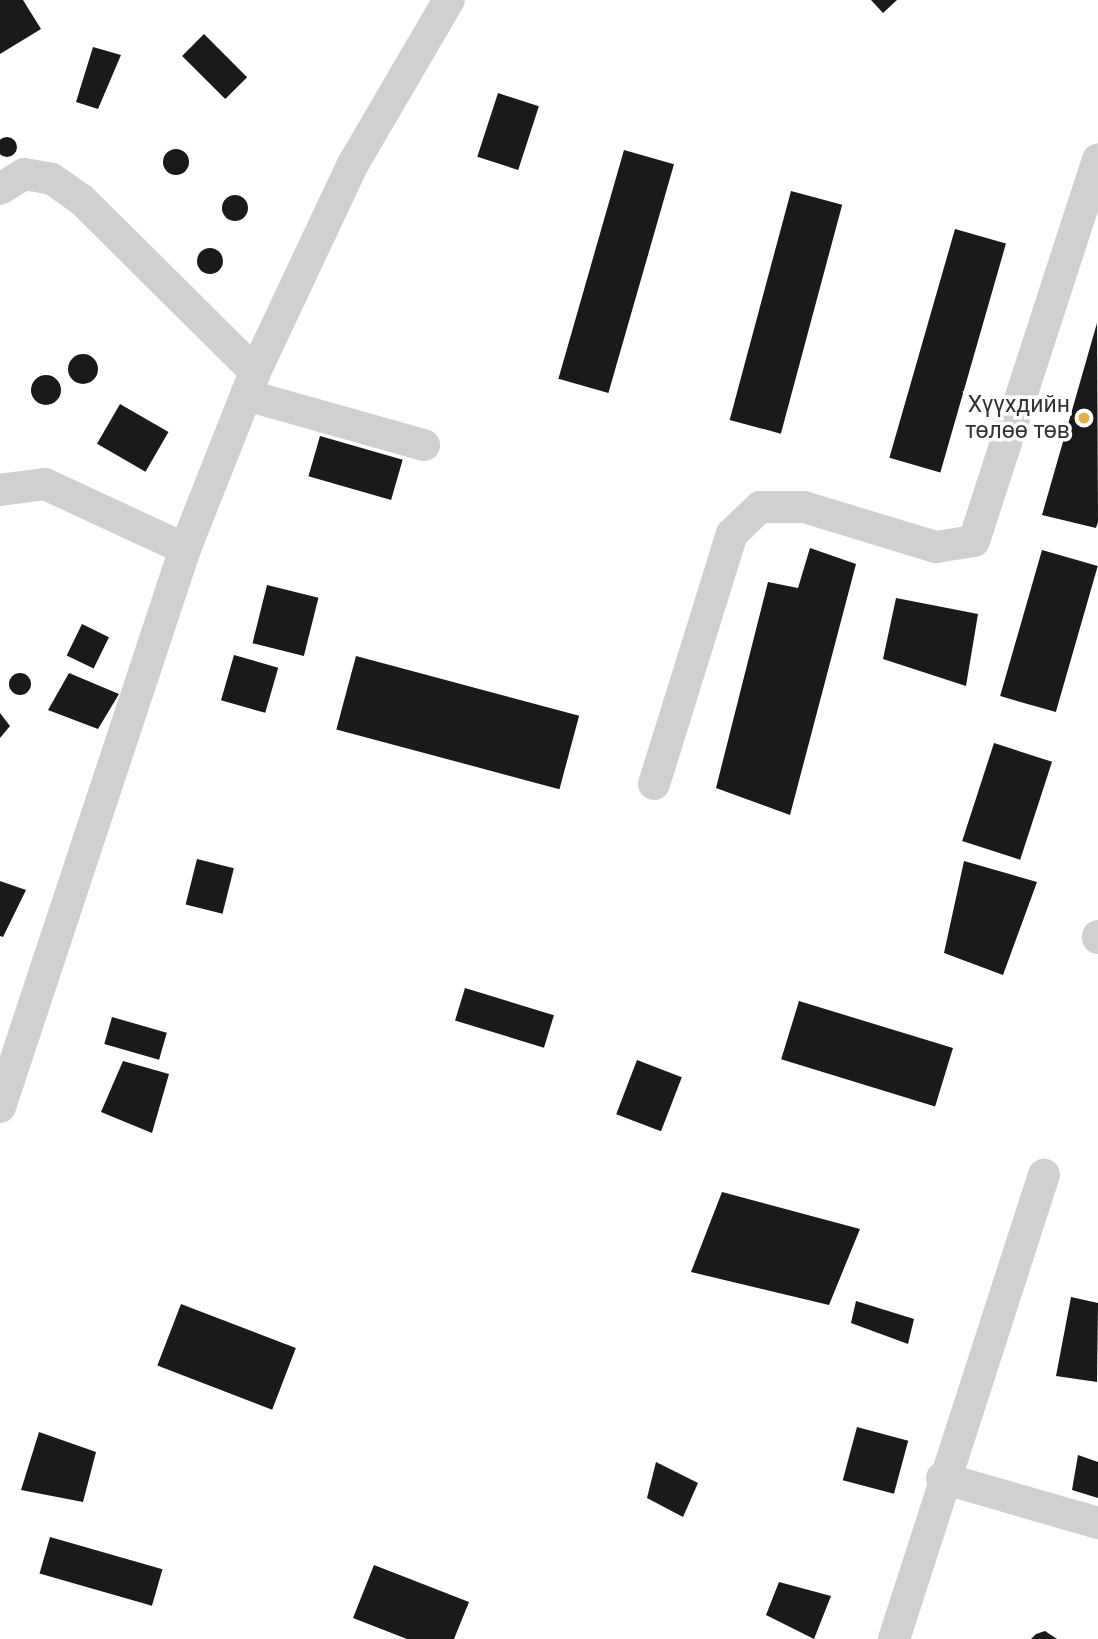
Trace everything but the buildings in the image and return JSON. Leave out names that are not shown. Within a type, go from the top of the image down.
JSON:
[{"type":"street","points":[[0,1107],[185,549],[250,384],[352,164],[449,0]]},
{"type":"street","points":[[654,784],[733,534],[760,507],[804,507],[936,547],[974,541],[1098,160]]},
{"type":"street","points":[[0,189],[24,174],[52,179],[82,199],[250,384],[424,445]]},
{"type":"street","points":[[0,490],[45,484],[185,549]]},
{"type":"street","points":[[894,1639],[942,1478],[1044,1175]]},
{"type":"street","points":[[942,1478],[1098,1523]]},
{"type":"place","name":"Хүүхдийн төлөө төв","points":[[1084,418]]}]
